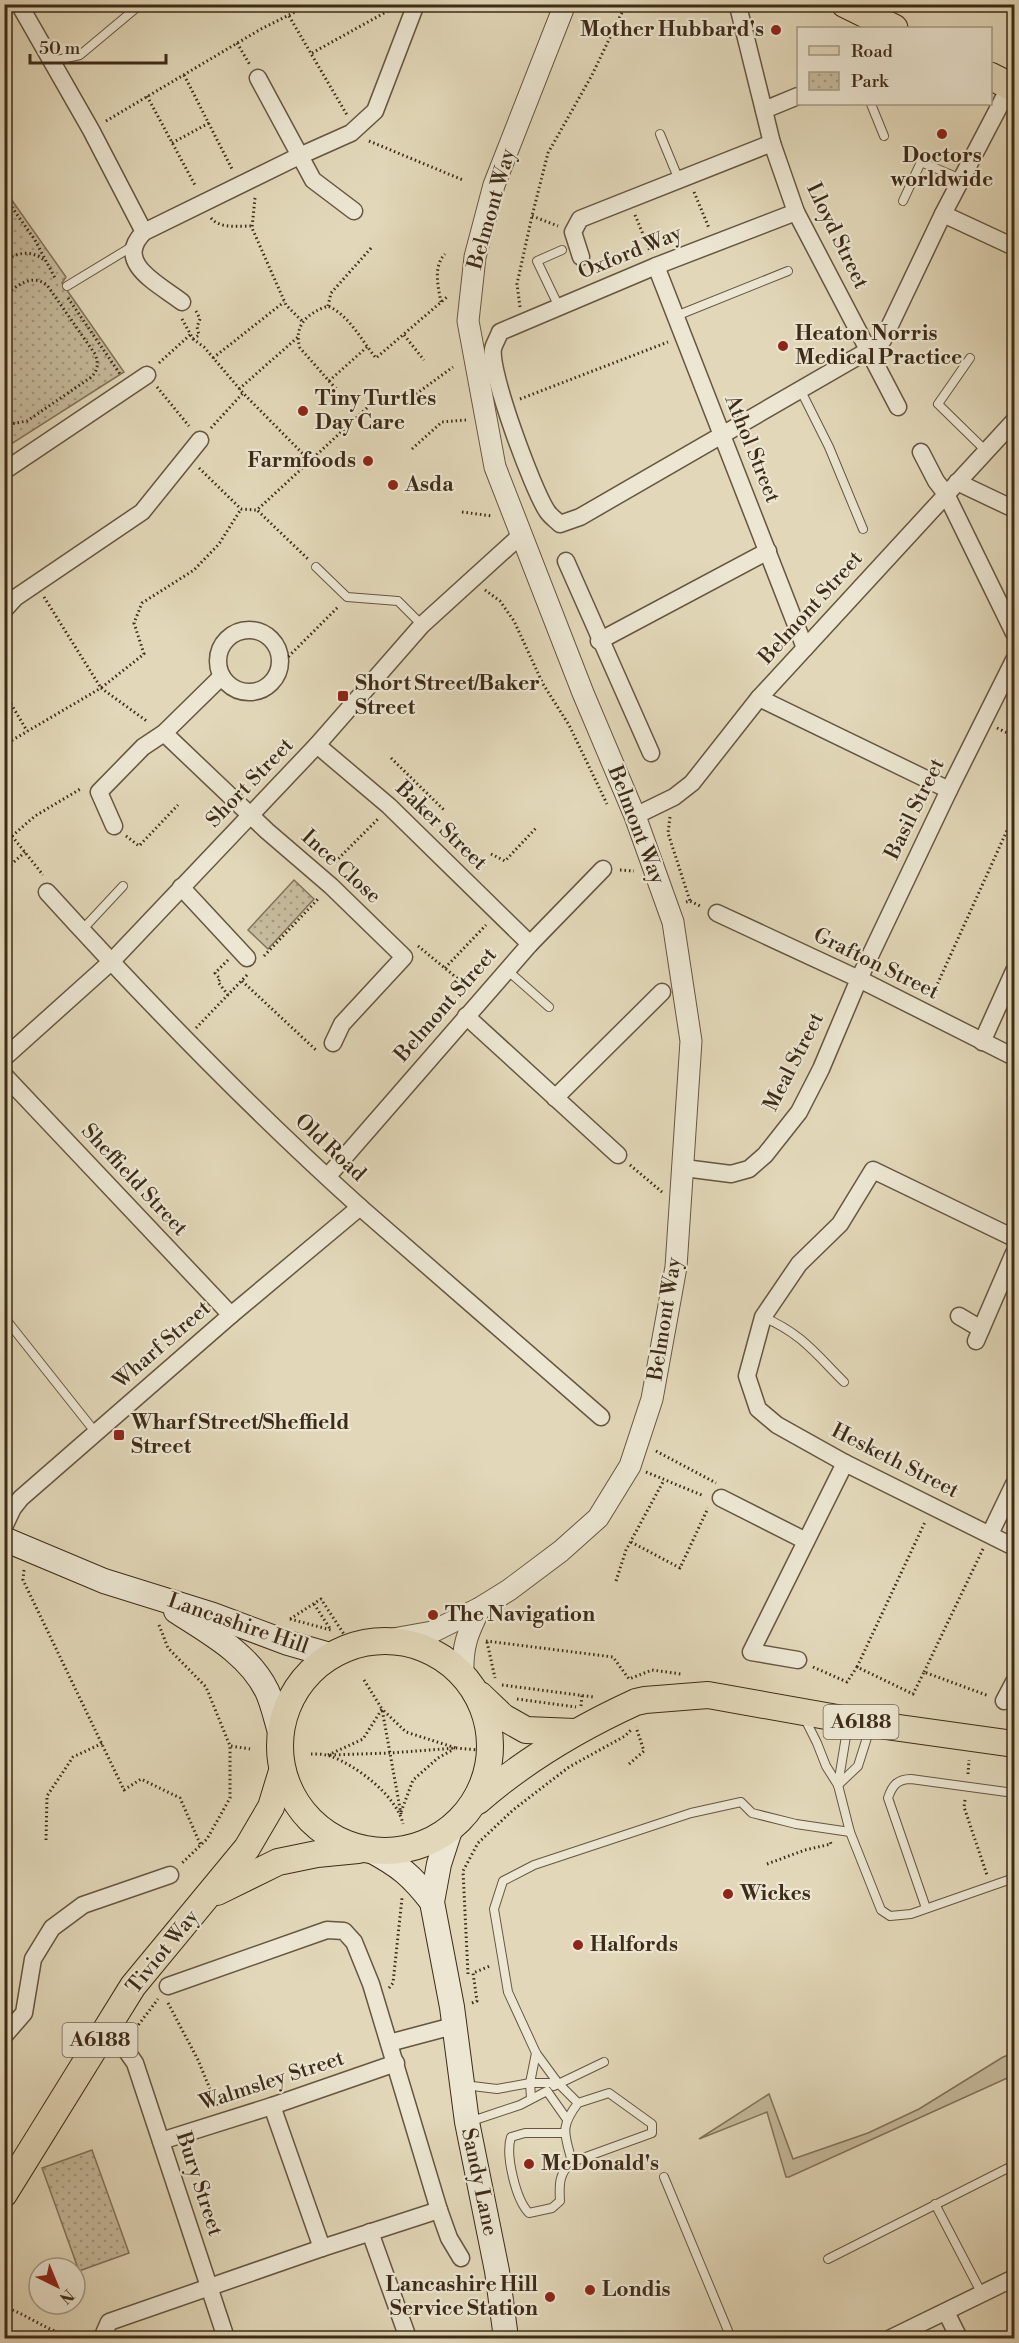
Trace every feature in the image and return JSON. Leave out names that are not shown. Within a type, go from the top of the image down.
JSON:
[{"type":"highway","points":[[845,4],[892,27]]},
{"type":"main road","name":"Lancashire Hill","points":[[4,1539],[104,1581],[147,1592],[288,1643],[340,1650]]},
{"type":"main road","name":"Lancashire Hill","points":[[147,1592],[213,1635],[248,1663],[267,1692],[280,1732]]},
{"type":"main road","points":[[368,1850],[336,1839],[312,1822],[294,1799],[282,1771],[279,1752],[280,1732],[289,1701],[306,1675],[340,1650],[366,1641],[393,1640],[445,1657],[471,1683],[489,1721],[492,1750],[486,1779],[473,1805]]},
{"type":"main road","name":"A6188","points":[[471,1683],[503,1717],[526,1730],[575,1732]]},
{"type":"main road","name":"A6188","points":[[473,1805],[496,1785],[575,1732],[636,1702],[645,1700],[708,1695],[860,1722],[1014,1744]]},
{"type":"main road","name":"Tiviot Way","points":[[4,2194],[133,1986],[247,1848],[271,1807],[282,1771]]},
{"type":"main road","name":"Tiviot Way","points":[[209,1895],[278,1862],[317,1854],[368,1850],[394,1851],[423,1844],[450,1830],[473,1805]]},
{"type":"main road","name":"Sandy Lane","points":[[450,1830],[439,1864],[432,1902],[458,2012],[460,2085],[497,2271],[506,2338]]},
{"type":"main road","name":"Sandy Lane","points":[[368,1850],[397,1865],[414,1879],[432,1902]]},
{"type":"street","points":[[19,4],[91,130],[144,232]]},
{"type":"street","points":[[182,302],[139,269],[132,257],[133,246],[144,232],[353,131],[375,111],[416,4]]},
{"type":"street","name":"Belmont Way","points":[[393,1640],[432,1632],[480,1608],[509,1590],[561,1551],[598,1518],[630,1466],[652,1399],[676,1267],[691,1041],[673,922],[635,816],[583,693],[495,467],[468,321],[471,280],[494,184],[565,4]]},
{"type":"street","name":"Lloyd Street","points":[[738,6],[772,143],[796,212],[898,407]]},
{"type":"street","points":[[258,78],[313,180],[354,211]]},
{"type":"street","points":[[506,405],[530,477],[547,511],[560,524],[580,517],[869,350],[883,340],[1005,83]]},
{"type":"street","points":[[764,110],[797,96]]},
{"type":"street","points":[[581,257],[573,232],[580,219],[772,143]]},
{"type":"street","name":"Oxford Way","points":[[506,405],[495,371],[493,350],[500,332],[656,266],[796,212]]},
{"type":"street","points":[[943,214],[1014,247]]},
{"type":"street","name":"Athol Street","points":[[656,266],[805,648]]},
{"type":"street","points":[[4,471],[147,375]]},
{"type":"street","name":"Belmont Street","points":[[635,816],[674,797],[692,783],[759,698],[1014,421]]},
{"type":"street","points":[[4,610],[15,598],[142,512],[200,440]]},
{"type":"street","points":[[921,452],[936,481],[946,494],[1014,633]]},
{"type":"street","points":[[957,482],[1014,509]]},
{"type":"street","name":"Short Street","points":[[4,1058],[111,961],[317,745],[422,625],[472,580],[519,527]]},
{"type":"street","points":[[599,640],[768,551]]},
{"type":"street","points":[[566,561],[599,640],[651,753]]},
{"type":"street","points":[[245,629],[261,632],[273,640],[282,663],[276,677],[268,686],[252,692],[243,692],[232,688],[220,677],[217,655],[221,645],[233,633],[245,629]]},
{"type":"street","name":"Basil Street","points":[[859,979],[1014,660]]},
{"type":"street","points":[[114,826],[99,792],[143,747],[165,733],[220,677]]},
{"type":"street","points":[[759,698],[949,790]]},
{"type":"street","name":"Ince Close","points":[[165,733],[404,957]]},
{"type":"street","name":"Baker Street","points":[[317,745],[389,806],[530,944]]},
{"type":"street","name":"Belmont Street","points":[[328,1176],[507,969],[603,869]]},
{"type":"street","points":[[181,887],[243,954]]},
{"type":"street","name":"Old Road","points":[[47,892],[185,1039],[360,1207],[601,1417]]},
{"type":"street","name":"Grafton Street","points":[[717,913],[859,979],[1014,1057]]},
{"type":"street","points":[[333,1043],[342,1024],[404,957]]},
{"type":"street","points":[[982,1042],[1014,971]]},
{"type":"street","name":"Meal Street","points":[[692,1169],[731,1174],[749,1169],[765,1155],[799,1112],[821,1069],[859,979]]},
{"type":"street","points":[[555,1098],[662,992]]},
{"type":"street","points":[[466,1016],[618,1155]]},
{"type":"street","name":"Sheffield Street","points":[[4,1075],[231,1315]]},
{"type":"street","points":[[763,1317],[799,1264],[840,1224],[866,1166],[1014,1238]]},
{"type":"street","name":"Wharf Street","points":[[4,1527],[13,1508],[21,1498],[231,1315],[360,1207]]},
{"type":"street","points":[[959,1316],[979,1335],[1014,1253]]},
{"type":"street","name":"Hesketh Street","points":[[763,1317],[747,1376],[758,1409],[777,1425],[845,1462],[1014,1547]]},
{"type":"street","points":[[798,1660],[743,1651],[806,1540],[845,1462]]},
{"type":"street","points":[[990,1534],[1014,1484]]},
{"type":"street","points":[[721,1498],[806,1540]]},
{"type":"street","points":[[471,1683],[462,1653],[469,1630],[480,1608]]},
{"type":"street","points":[[1004,1701],[1014,1682]]},
{"type":"street","points":[[4,2036],[24,2013],[33,1959],[52,1928],[83,1905],[170,1875]]},
{"type":"street","name":"Sandy Lane","points":[[165,1989],[327,1930],[344,1931],[354,1941],[377,2002],[439,2210],[449,2238],[461,2258]]},
{"type":"street","points":[[389,2043],[458,2012]]},
{"type":"street","name":"Bury Street","points":[[123,2046],[135,2063],[226,2338]]},
{"type":"street","name":"Walmsley Street","points":[[161,2141],[396,2063]]},
{"type":"street","points":[[272,2106],[321,2248]]},
{"type":"street","points":[[102,2338],[109,2322],[321,2248],[439,2210]]},
{"type":"street","points":[[370,2232],[408,2338]]},
{"type":"street","points":[[891,2338],[1014,2278]]},
{"type":"street","points":[[946,2312],[959,2338]]},
{"type":"lane","points":[[52,61],[80,55],[141,4]]},
{"type":"lane","points":[[871,105],[885,136]]},
{"type":"lane","points":[[660,134],[683,178]]},
{"type":"lane","points":[[903,201],[921,162],[961,179]]},
{"type":"lane","points":[[68,286],[133,246]]},
{"type":"lane","points":[[560,307],[537,261],[562,250]]},
{"type":"lane","points":[[676,316],[788,271]]},
{"type":"lane","points":[[970,358],[938,404],[986,451]]},
{"type":"lane","points":[[801,390],[829,447],[863,529]]},
{"type":"lane","points":[[316,567],[347,597],[398,601],[422,625]]},
{"type":"lane","points":[[82,930],[123,886]]},
{"type":"lane","points":[[507,969],[549,1007]]},
{"type":"lane","points":[[4,1317],[96,1433]]},
{"type":"lane","points":[[763,1317],[785,1327],[806,1343],[844,1382]]},
{"type":"lane","points":[[801,1712],[818,1743],[826,1766],[838,1785],[850,1832],[881,1910],[890,1916],[911,1914],[1014,1878]]},
{"type":"lane","points":[[838,1785],[860,1722]]},
{"type":"lane","points":[[838,1785],[858,1766],[860,1722]]},
{"type":"lane","points":[[926,1908],[888,1798],[892,1787],[899,1781],[911,1779],[1014,1793]]},
{"type":"lane","points":[[578,2103],[558,2083],[536,2053],[508,1992],[494,1909],[503,1881],[534,1865],[691,1813],[741,1802],[752,1813],[796,1824],[850,1832]]},
{"type":"lane","points":[[531,2098],[530,2083],[536,2053]]},
{"type":"lane","points":[[467,2122],[520,2105],[558,2083],[604,2062]]},
{"type":"lane","points":[[460,2085],[497,2089],[530,2083],[558,2083]]},
{"type":"lane","points":[[547,2091],[566,2118]]},
{"type":"lane","points":[[564,2133],[525,2133],[511,2137],[507,2148],[521,2205],[529,2213],[552,2208],[560,2201],[559,2183],[562,2170],[572,2162],[652,2133],[652,2124],[609,2093],[578,2103],[566,2118],[564,2133],[572,2162]]},
{"type":"lane","points":[[828,2259],[1014,2165]]},
{"type":"lane","points":[[664,2177],[731,2338]]},
{"type":"lane","points":[[934,2204],[982,2294]]},
{"type":"path","points":[[91,130],[310,4]]},
{"type":"path","points":[[311,54],[399,4]]},
{"type":"path","points":[[521,324],[517,284],[548,153],[592,75],[626,4]]},
{"type":"path","points":[[289,15],[353,131],[463,180]]},
{"type":"path","points":[[237,44],[258,78]]},
{"type":"path","points":[[184,75],[240,185]]},
{"type":"path","points":[[147,96],[202,204],[214,222],[225,225],[252,226]]},
{"type":"path","points":[[172,143],[209,123]]},
{"type":"path","points":[[259,176],[251,217],[252,226],[284,302],[302,321]]},
{"type":"path","points":[[683,178],[715,243]]},
{"type":"path","points":[[629,200],[656,266]]},
{"type":"path","points":[[532,216],[573,232]]},
{"type":"path","points":[[328,306],[330,293],[372,248]]},
{"type":"path","points":[[4,250],[9,258]]},
{"type":"path","points":[[4,261],[29,253],[46,262]]},
{"type":"path","points":[[441,302],[438,286],[439,264],[445,254]]},
{"type":"path","points":[[4,295],[29,280],[41,281],[47,285],[97,360],[96,374],[27,421],[10,424],[4,434]]},
{"type":"path","points":[[243,393],[200,440],[147,375],[192,337],[199,335],[197,327],[200,319],[189,297],[175,307],[192,337],[204,347],[239,389],[243,393],[309,461]]},
{"type":"path","points":[[338,392],[300,348],[298,337],[302,321],[316,310],[328,306],[338,311],[376,358],[447,297]]},
{"type":"path","points":[[213,358],[284,302]]},
{"type":"path","points":[[404,335],[424,360]]},
{"type":"path","points":[[506,405],[684,336]]},
{"type":"path","points":[[239,389],[298,337]]},
{"type":"path","points":[[329,381],[367,347]]},
{"type":"path","points":[[416,394],[453,367]]},
{"type":"path","points":[[257,510],[370,405]]},
{"type":"path","points":[[4,417],[10,424]]},
{"type":"path","points":[[412,449],[442,422],[461,420]]},
{"type":"path","points":[[187,456],[241,509],[257,510],[316,567]]},
{"type":"path","points":[[4,745],[101,688],[144,654],[134,622],[142,603],[194,570],[219,544],[241,509]]},
{"type":"path","points":[[462,512],[519,527]]},
{"type":"path","points":[[472,580],[500,601],[514,621],[543,684],[569,725],[612,813]]},
{"type":"path","points":[[36,584],[101,688],[165,733]]},
{"type":"path","points":[[282,663],[347,597]]},
{"type":"path","points":[[4,692],[27,731]]},
{"type":"path","points":[[391,758],[444,810]]},
{"type":"path","points":[[12,836],[35,816],[87,785],[99,792]]},
{"type":"path","points":[[674,797],[668,833],[690,901]]},
{"type":"path","points":[[114,826],[139,846],[178,805]]},
{"type":"path","points":[[320,876],[389,806]]},
{"type":"path","points":[[925,1013],[1014,815]]},
{"type":"path","points":[[491,854],[505,861],[536,828]]},
{"type":"path","points":[[4,832],[12,836],[42,873],[47,892]]},
{"type":"path","points":[[4,871],[25,852]]},
{"type":"path","points":[[603,869],[638,871],[635,862]]},
{"type":"path","points":[[445,968],[498,913]]},
{"type":"path","points":[[404,957],[416,944],[482,999]]},
{"type":"path","points":[[228,995],[218,982],[220,979],[215,973],[243,954]]},
{"type":"path","points":[[242,981],[321,1055],[333,1043]]},
{"type":"path","points":[[618,1155],[680,1206]]},
{"type":"path","points":[[634,1454],[653,1449],[724,1487],[721,1498]]},
{"type":"path","points":[[616,1581],[631,1542],[662,1479],[712,1500],[680,1568],[631,1542]]},
{"type":"path","points":[[798,1660],[848,1682],[932,1505]]},
{"type":"path","points":[[857,1667],[914,1694],[990,1534]]},
{"type":"path","points":[[27,1550],[23,1580],[124,1790],[141,1779],[180,1798],[201,1846]]},
{"type":"path","points":[[147,1592],[168,1648],[206,1687],[230,1746],[230,1798],[207,1839],[170,1875]]},
{"type":"path","points":[[314,1604],[331,1630],[290,1619],[321,1599],[340,1650]]},
{"type":"path","points":[[469,1630],[487,1642],[613,1657],[629,1679],[652,1670],[686,1675]]},
{"type":"path","points":[[487,1642],[496,1684],[596,1697]]},
{"type":"path","points":[[924,1672],[1004,1701]]},
{"type":"path","points":[[364,1680],[381,1709],[406,1732],[456,1748]]},
{"type":"path","points":[[524,1700],[580,1707],[582,1695]]},
{"type":"path","points":[[381,1709],[403,1824]]},
{"type":"path","points":[[328,1755],[363,1739],[381,1709]]},
{"type":"path","points":[[468,1980],[463,1870],[478,1843],[513,1810],[559,1774],[625,1736],[635,1725],[644,1751],[629,1764]]},
{"type":"path","points":[[46,1840],[47,1796],[73,1757],[103,1743]]},
{"type":"path","points":[[230,1746],[250,1749]]},
{"type":"path","points":[[401,1814],[413,1780],[438,1758],[456,1748]]},
{"type":"path","points":[[312,1754],[390,1753],[456,1748],[477,1750]]},
{"type":"path","points":[[328,1755],[357,1768],[381,1790],[401,1814]]},
{"type":"path","points":[[967,1780],[969,1755]]},
{"type":"path","points":[[965,1800],[964,1807],[988,1878]]},
{"type":"path","points":[[767,1864],[805,1850],[831,1844],[827,1829]]},
{"type":"path","points":[[377,2002],[393,1983],[402,1896]]},
{"type":"path","points":[[458,2012],[477,2001],[473,1973],[502,1961]]},
{"type":"path","points":[[123,2046],[165,1989],[223,2121]]},
{"type":"path","points":[[4,2307],[45,2328],[76,2337],[102,2338]]},
{"type":"green space","points":[[4,189],[66,277],[62,283],[124,372],[5,448]]},
{"type":"green space","points":[[294,880],[314,899],[268,949],[248,930]]},
{"type":"green space","points":[[1014,2053],[1014,2075],[789,2177],[786,2177],[767,2112],[699,2139],[769,2094],[793,2159],[868,2133],[919,2109],[1003,2057]]},
{"type":"green space","points":[[92,2150],[129,2253],[87,2268],[87,2256],[74,2256],[42,2168]]},
{"type":"place","name":"Mother Hubbard's","points":[[776,30]]},
{"type":"place","name":"Doctors worldwide","points":[[942,134]]},
{"type":"place","name":"Heaton Norris Medical Practice","points":[[783,346]]},
{"type":"place","name":"Tiny Turtles Day Care","points":[[303,411]]},
{"type":"place","name":"Farmfoods","points":[[368,461]]},
{"type":"place","name":"Asda","points":[[393,485]]},
{"type":"place","name":"Short Street/Baker Street","points":[[343,696]]},
{"type":"place","name":"Wharf Street/Sheffield Street","points":[[119,1435]]},
{"type":"place","name":"The Navigation","points":[[433,1615]]},
{"type":"place","name":"Wickes","points":[[728,1894]]},
{"type":"place","name":"Halfords","points":[[578,1945]]},
{"type":"place","name":"McDonald's","points":[[529,2164]]},
{"type":"place","name":"Londis","points":[[590,2290]]},
{"type":"place","name":"Lancashire Hill Service Station","points":[[550,2297]]}]
